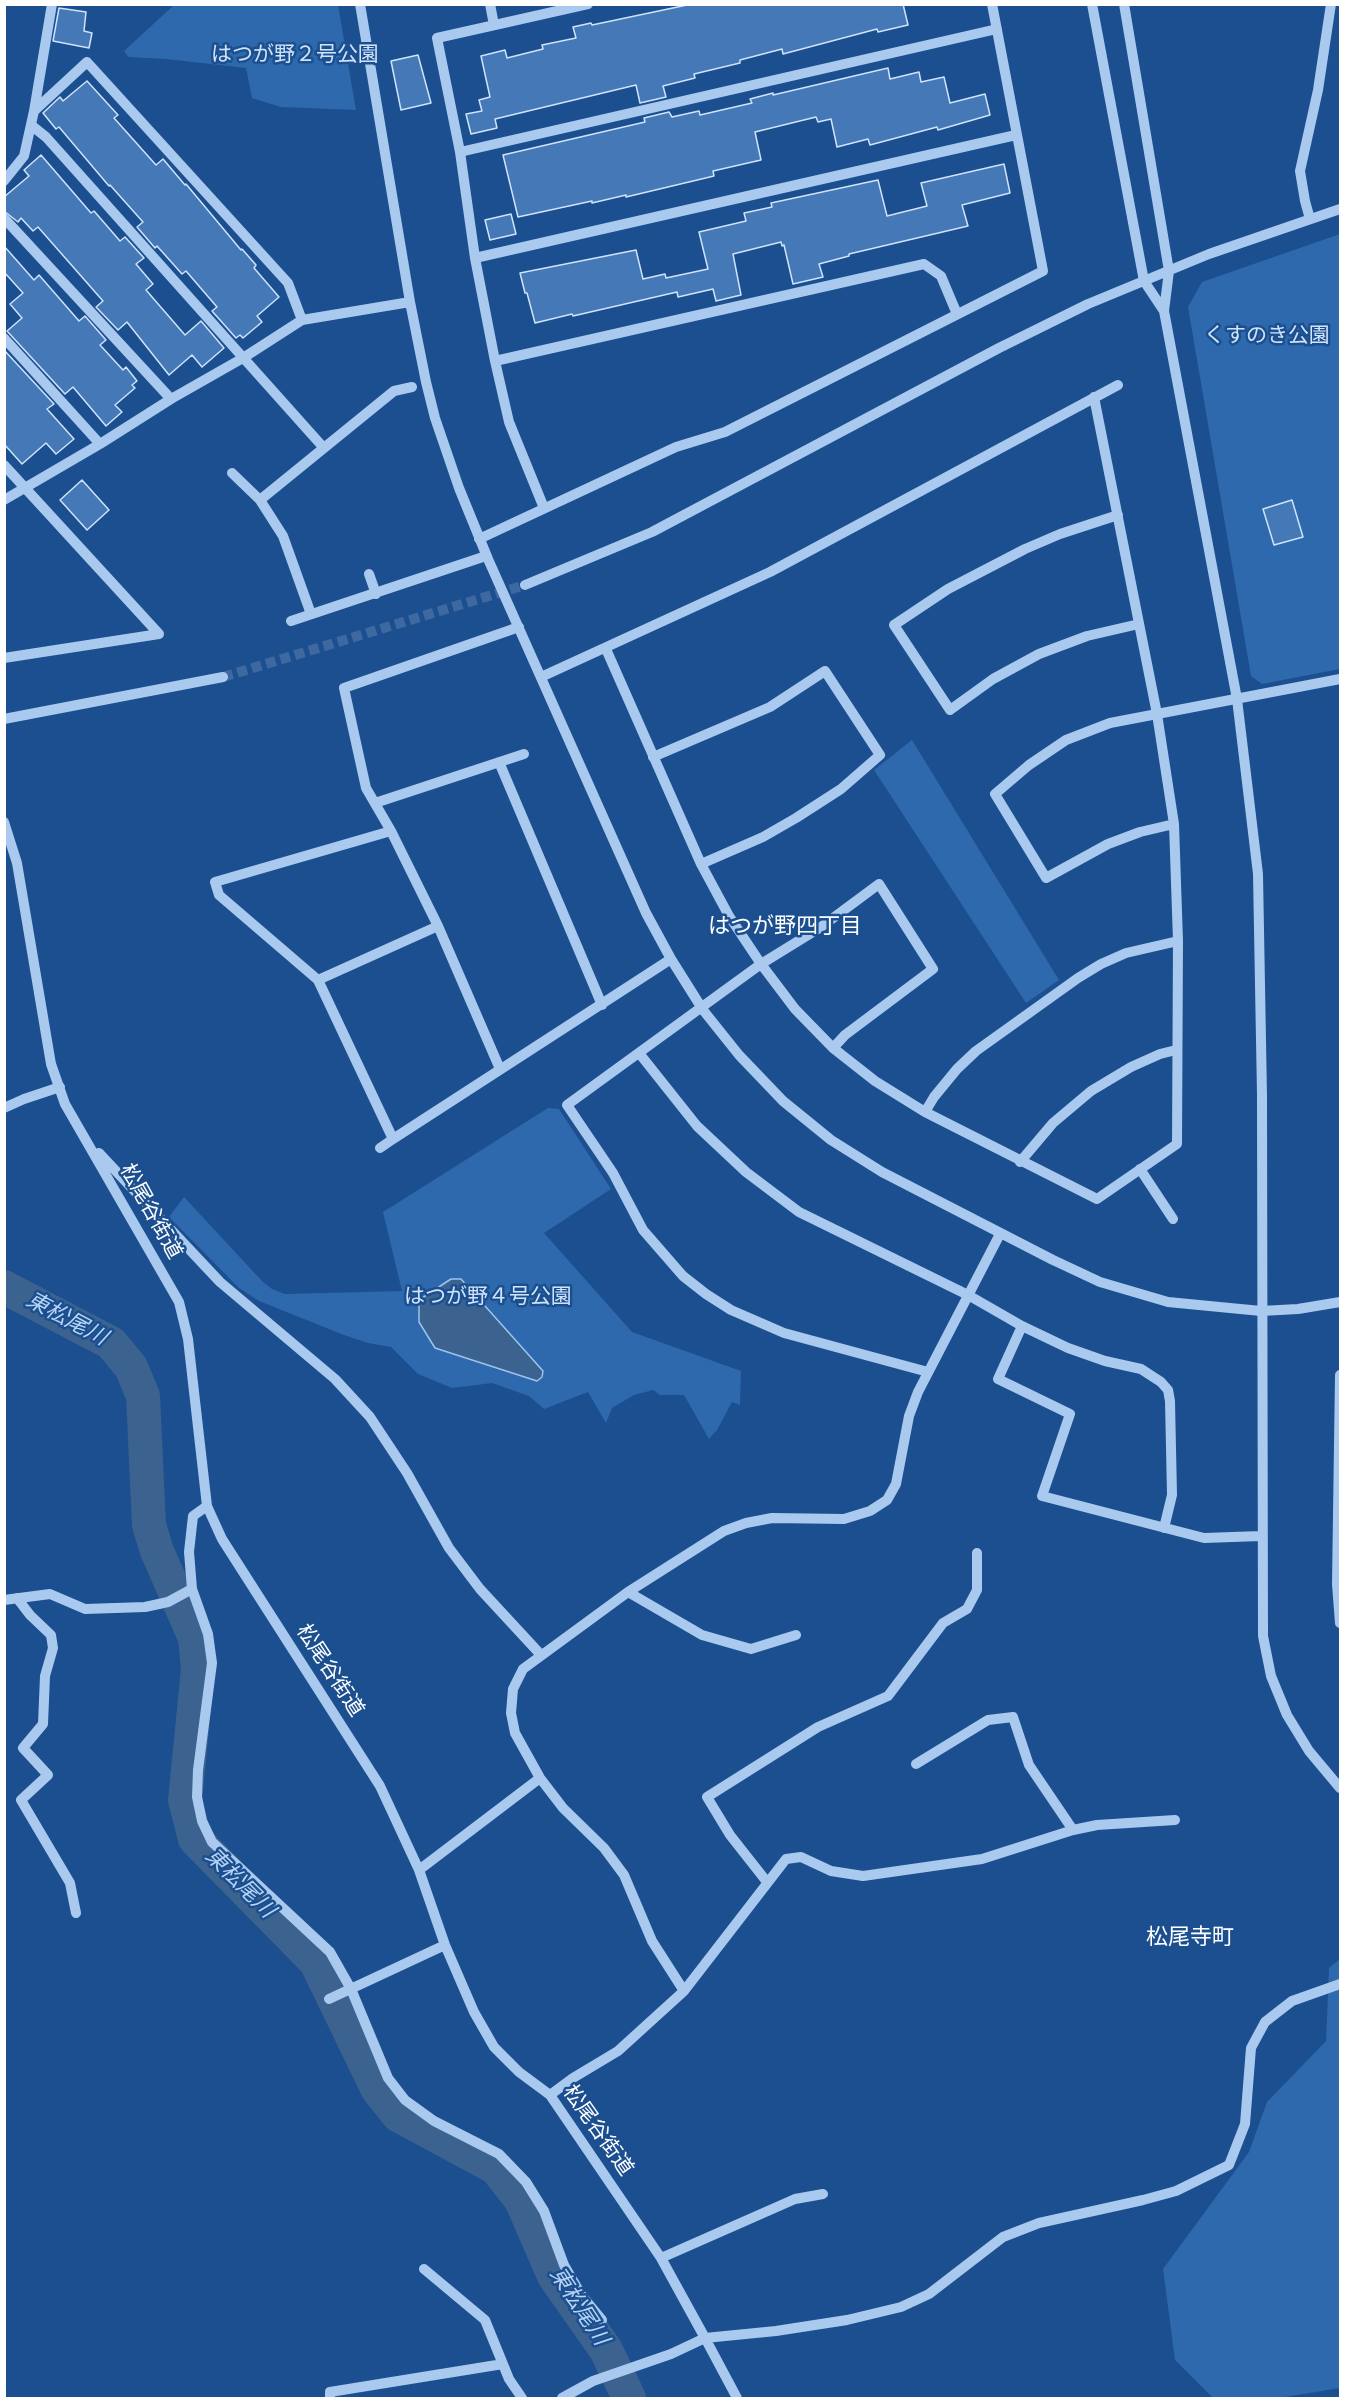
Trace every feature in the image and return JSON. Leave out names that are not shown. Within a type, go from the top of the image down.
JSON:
[{"type":"street","points":[[4,182],[24,156],[32,125],[52,4]]},
{"type":"street","points":[[360,4],[410,302],[435,418],[486,556],[646,913],[671,959],[702,1008],[739,1055],[783,1101],[831,1140],[882,1172],[1000,1234],[1100,1282],[1168,1302],[1261,1311],[1298,1309],[1341,1302]]},
{"type":"street","points":[[490,4],[494,25]]},
{"type":"street","points":[[544,508],[509,422],[495,361],[475,258],[460,152],[437,38],[588,4]]},
{"type":"street","points":[[479,539],[676,447],[725,432],[1043,271],[993,4]]},
{"type":"street","points":[[1092,4],[1144,281],[1164,311]]},
{"type":"street","points":[[1124,4],[1169,271],[1164,311],[1237,699],[1258,874],[1263,1636],[1271,1676],[1287,1715],[1309,1751],[1341,1788]]},
{"type":"street","points":[[1310,219],[1300,171],[1318,90],[1330,4]]},
{"type":"street","points":[[460,152],[997,29]]},
{"type":"street","points":[[34,111],[87,62],[288,283],[302,320]]},
{"type":"street","points":[[32,125],[46,137],[323,447]]},
{"type":"street","points":[[475,258],[1016,135]]},
{"type":"street","points":[[525,585],[652,532],[999,348],[1088,304],[1209,254],[1341,209]]},
{"type":"street","points":[[4,218],[171,399]]},
{"type":"street","points":[[495,361],[924,264],[941,276],[957,314]]},
{"type":"street","points":[[4,500],[243,358],[302,320],[410,302]]},
{"type":"street","points":[[4,338],[100,444]]},
{"type":"street","points":[[542,677],[770,572],[1118,385]]},
{"type":"street","points":[[260,500],[394,391],[412,387]]},
{"type":"street","points":[[606,649],[701,864],[729,916],[795,1009],[833,1048],[875,1081],[925,1112],[1097,1199],[1177,1144],[1178,941],[1174,824],[1156,714],[1094,397]]},
{"type":"street","points":[[4,465],[159,634],[4,658]]},
{"type":"street","points":[[232,473],[260,500],[282,536],[311,614]]},
{"type":"street","points":[[1118,515],[1060,534],[1025,549],[948,589],[894,625],[950,710],[993,679],[1039,654],[1087,636],[1139,624]]},
{"type":"street","points":[[291,621],[486,556]]},
{"type":"street","points":[[369,574],[376,594]]},
{"type":"street","points":[[500,1069],[438,926],[391,831],[366,788],[344,688],[519,627]]},
{"type":"street","points":[[653,757],[770,707],[825,671],[880,755],[841,789],[796,818],[763,837],[701,864]]},
{"type":"street","points":[[4,719],[223,677]]},
{"type":"street","points":[[1174,824],[1140,832],[1108,844],[1046,878],[995,794],[1029,765],[1066,740],[1110,723],[1341,679]]},
{"type":"street","points":[[375,803],[524,754]]},
{"type":"street","points":[[499,762],[602,1005]]},
{"type":"street","name":"松尾谷街道","points":[[4,822],[17,863],[51,1064],[65,1104],[178,1302],[188,1339],[207,1506],[222,1539],[380,1786],[419,1870],[445,1945],[474,2012],[494,2047],[519,2072],[550,2095],[662,2258],[737,2398]]},
{"type":"street","points":[[391,831],[215,882],[219,895],[318,980],[393,1139]]},
{"type":"street","points":[[833,1048],[845,1035],[933,969],[879,884],[822,927],[761,964],[567,1105],[613,1173],[643,1230],[683,1276],[706,1294],[731,1310],[784,1333],[928,1372]]},
{"type":"street","points":[[318,980],[438,926]]},
{"type":"street","points":[[925,1112],[957,1069],[976,1051],[1078,978],[1126,953],[1178,941]]},
{"type":"street","points":[[380,1148],[671,959]]},
{"type":"street","points":[[1020,1162],[1053,1123],[1091,1091],[1131,1067],[1160,1054],[1176,1050]]},
{"type":"street","points":[[639,1053],[697,1126],[771,1193],[799,1212],[968,1295],[1022,1326],[1077,1351],[1141,1370],[1153,1376],[1168,1390],[1170,1401],[1172,1495],[1164,1528]]},
{"type":"street","points":[[4,1108],[60,1088]]},
{"type":"street","points":[[87,1140],[220,1282],[335,1379],[370,1417],[407,1473],[449,1548],[480,1589],[541,1655]]},
{"type":"street","points":[[1140,1169],[1173,1219]]},
{"type":"street","points":[[684,1991],[652,1941],[624,1875],[604,1848],[563,1808],[540,1778],[515,1732],[511,1713],[513,1689],[523,1669],[541,1655],[628,1593],[724,1531],[772,1518],[844,1519],[870,1511],[887,1500],[896,1484],[909,1416],[928,1372],[1000,1234]]},
{"type":"street","points":[[1022,1326],[998,1379],[1070,1414],[1042,1496],[1204,1538],[1261,1536]]},
{"type":"street","points":[[1341,1375],[1339,1583],[1341,1623]]},
{"type":"street","points":[[207,1506],[193,1516],[189,1552],[192,1589],[208,1634],[212,1663],[198,1770],[197,1797],[202,1821],[212,1842],[330,1952],[387,2078],[405,2100],[434,2121],[499,2154],[526,2182],[544,2211],[564,2265],[582,2296],[602,2320]]},
{"type":"street","points":[[767,1882],[730,1835],[707,1797],[818,1727],[888,1696],[943,1623],[967,1609],[977,1590],[977,1553]]},
{"type":"street","points":[[4,1600],[50,1594],[85,1609],[145,1607],[168,1602],[192,1589]]},
{"type":"street","points":[[628,1593],[702,1635],[751,1649],[796,1635]]},
{"type":"street","points":[[17,1598],[30,1615],[51,1635],[53,1648],[45,1676],[43,1724],[23,1748],[48,1775],[21,1800],[70,1883],[76,1913]]},
{"type":"street","points":[[916,1764],[988,1720],[1012,1717],[1029,1765],[1072,1830]]},
{"type":"street","points":[[419,1870],[540,1778]]},
{"type":"street","points":[[550,2095],[618,2051],[684,1991],[786,1859],[801,1857],[831,1871],[863,1876],[982,1859],[1072,1830],[1097,1825],[1175,1820]]},
{"type":"street","points":[[329,1999],[445,1945]]},
{"type":"street","points":[[562,2398],[592,2380],[671,2355],[705,2338],[847,2320],[902,2307],[929,2294],[1003,2237],[1039,2223],[1176,2191],[1229,2164],[1245,2124],[1251,2048],[1265,2022],[1292,2001],[1341,1984]]},
{"type":"street","points":[[662,2258],[795,2199],[823,2194]]},
{"type":"street","points":[[424,2269],[485,2320],[509,2379],[522,2398]]},
{"type":"street","points":[[330,2398],[330,2392],[503,2364]]},
{"type":"green space","name":"はつが野２号公園","points":[[174,5],[338,5],[356,110],[281,107],[252,98],[246,68],[128,57],[124,51]]},
{"type":"green space","name":"くすのき公園","points":[[1340,234],[1340,669],[1262,684],[1251,676],[1188,307],[1202,282]]},
{"type":"green space","points":[[912,740],[1059,980],[1026,1003],[874,770]]},
{"type":"green space","name":"はつが野４号公園","points":[[548,1108],[559,1109],[611,1189],[544,1233],[632,1332],[741,1371],[740,1405],[732,1402],[717,1430],[709,1439],[684,1395],[660,1395],[653,1390],[634,1395],[612,1408],[606,1423],[588,1392],[544,1409],[529,1396],[492,1383],[452,1388],[418,1374],[391,1347],[368,1343],[344,1335],[259,1301],[239,1288],[169,1217],[184,1197],[262,1281],[272,1289],[285,1294],[402,1291],[383,1212]]},
{"type":"green space","points":[[1340,1959],[1340,2388],[1279,2398],[1213,2398],[1175,2360],[1163,2269],[1249,2152],[1267,2102],[1326,2041],[1329,1968]]},
{"type":"shaded area","points":[[451,1279],[461,1279],[543,1371],[542,1377],[537,1381],[435,1348],[419,1322],[419,1300]]},
{"type":"building","points":[[903,4],[908,25],[878,32],[877,29],[783,54],[782,49],[740,60],[740,63],[694,74],[695,78],[663,86],[666,97],[640,103],[636,85],[495,119],[497,128],[471,134],[466,114],[482,111],[479,100],[490,97],[481,56],[505,50],[507,58],[543,49],[542,45],[576,38],[573,27],[687,5]]},
{"type":"building","points":[[59,8],[86,12],[84,31],[92,33],[89,48],[53,41]]},
{"type":"building","points":[[418,55],[431,103],[401,110],[391,61]]},
{"type":"building","points":[[888,68],[890,79],[919,72],[921,82],[944,77],[950,103],[985,94],[990,115],[938,130],[937,127],[870,145],[868,139],[837,147],[831,119],[818,122],[816,117],[755,132],[761,160],[713,171],[714,176],[626,197],[626,195],[592,203],[592,201],[518,217],[503,155],[645,122],[644,118],[669,112],[672,117],[699,111],[700,115],[752,103],[750,99],[773,93],[773,95]]},
{"type":"building","points":[[87,81],[118,115],[114,118],[156,165],[163,159],[186,184],[256,265],[254,268],[279,297],[257,316],[262,322],[243,338],[240,335],[236,338],[212,311],[217,307],[186,271],[182,274],[157,246],[155,248],[137,227],[143,222],[59,127],[56,129],[43,113],[60,97],[63,101]]},
{"type":"building","points":[[41,155],[91,213],[94,211],[120,241],[125,237],[144,258],[136,264],[153,284],[146,290],[185,335],[201,321],[224,348],[202,367],[192,355],[169,375],[127,322],[118,330],[96,307],[103,301],[38,227],[33,231],[21,218],[18,222],[4,211],[4,197],[29,176],[24,170]]},
{"type":"building","points":[[1004,164],[1010,193],[962,205],[968,226],[849,254],[849,256],[819,264],[823,277],[793,284],[784,245],[782,246],[781,242],[733,254],[741,295],[716,301],[713,289],[678,297],[677,292],[535,323],[520,273],[636,250],[643,279],[665,274],[666,278],[708,269],[699,232],[746,221],[744,213],[772,207],[771,203],[878,180],[887,216],[927,206],[921,183]]},
{"type":"building","points":[[511,214],[516,234],[490,240],[485,220]]},
{"type":"building","points":[[4,246],[34,280],[39,275],[79,321],[85,316],[106,340],[100,345],[123,370],[126,367],[137,381],[132,385],[135,388],[115,405],[122,412],[106,426],[73,387],[65,394],[7,331],[22,318],[10,304],[23,293],[4,272]]},
{"type":"building","points":[[4,350],[54,404],[47,409],[74,439],[56,454],[46,443],[22,464],[4,444]]},
{"type":"building","points":[[82,480],[109,510],[87,530],[60,500]]},
{"type":"building","points":[[1292,500],[1303,537],[1274,545],[1263,509]]},
{"type":"waterway","name":"東松尾川","points":[[4,1287],[111,1343],[131,1367],[143,1396],[149,1525],[157,1551],[195,1638],[198,1669],[185,1800],[195,1839],[316,1962],[378,2090],[398,2115],[496,2168],[521,2200],[554,2276],[606,2350],[629,2398]]},
{"type":"tunnel","points":[[223,677],[525,585]]},
{"type":"district","name":"はつが野四丁目","points":[[785,928]]},
{"type":"district","name":"松尾寺町","points":[[1190,1939]]}]
